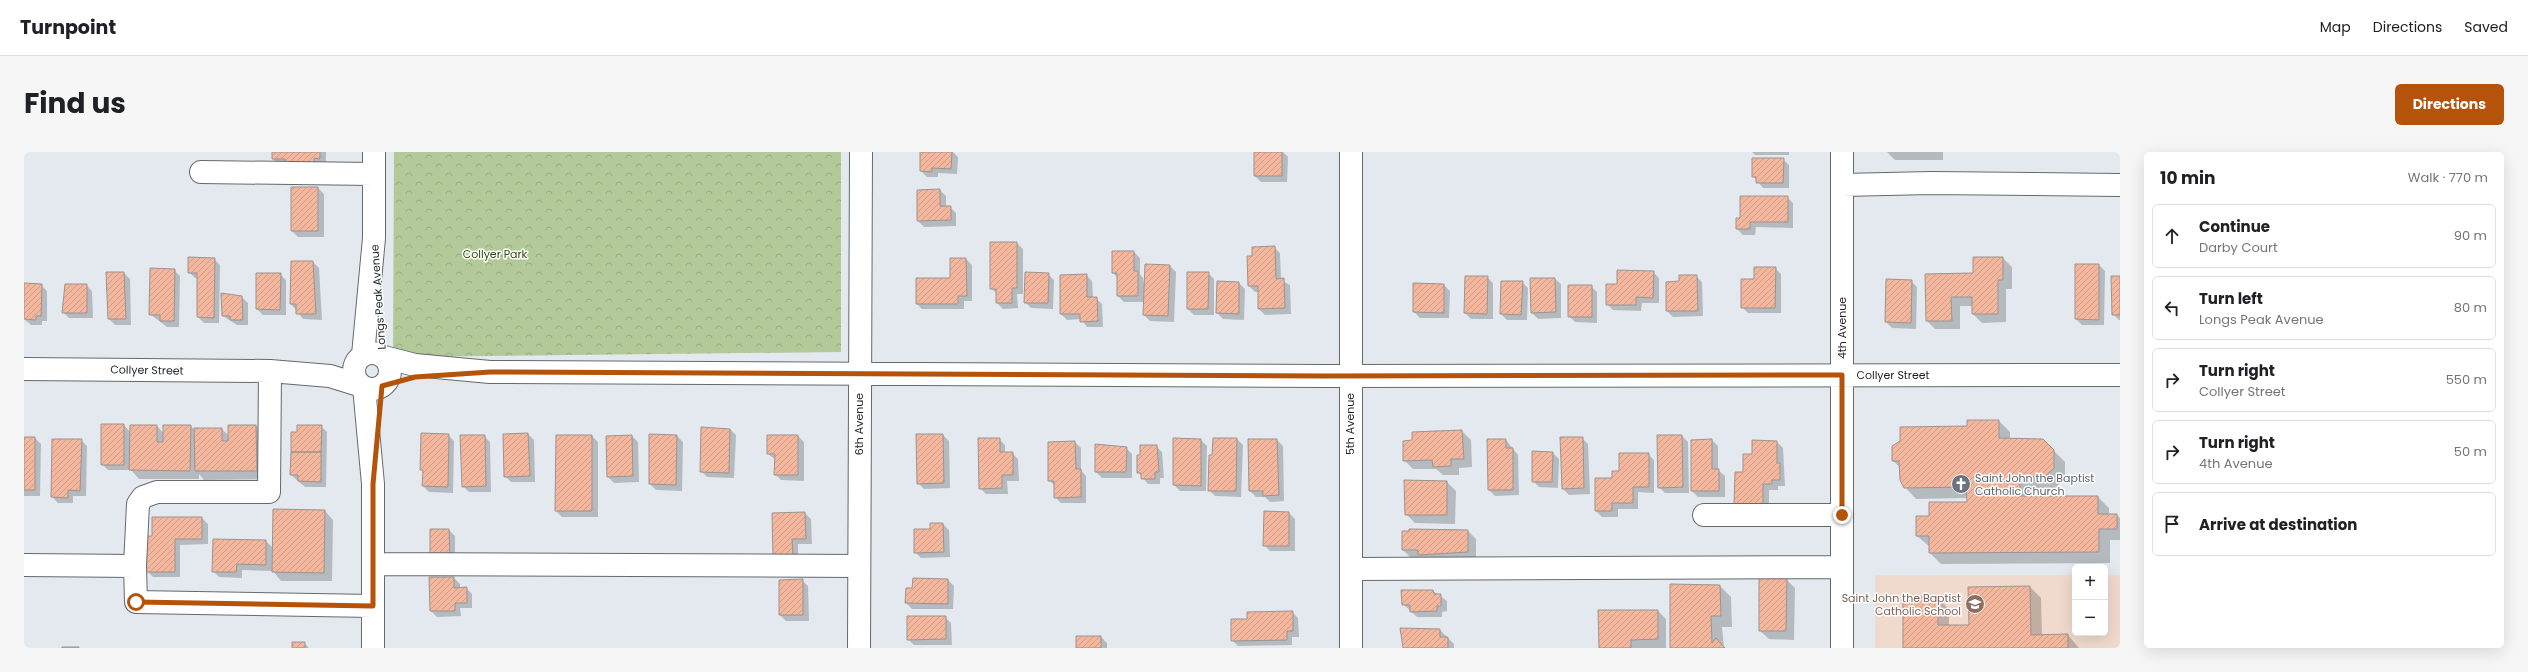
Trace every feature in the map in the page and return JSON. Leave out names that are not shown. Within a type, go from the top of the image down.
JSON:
[{"type":"street","name":"Longs Peak Avenue","points":[[373,356],[374,152]]},
{"type":"street","name":"6th Avenue","points":[[859,648],[861,152]]},
{"type":"street","name":"5th Avenue","points":[[1351,152],[1351,648]]},
{"type":"street","name":"4th Avenue","points":[[1842,152],[1842,648]]},
{"type":"street","points":[[201,172],[374,174]]},
{"type":"street","points":[[1842,185],[1931,183],[2120,185]]},
{"type":"street","points":[[373,356],[390,367],[388,379],[373,386],[355,377],[354,371],[354,365],[373,356]]},
{"type":"street","name":"Collyer Street","points":[[270,371],[330,364],[373,356],[415,365],[490,372]]},
{"type":"street","name":"Collyer Street","points":[[24,369],[270,371],[330,376],[373,386],[415,377],[490,372],[1350,376],[2120,375]]},
{"type":"street","points":[[270,371],[268,492],[157,492],[143,497],[138,504],[135,566],[136,602],[373,606]]},
{"type":"street","points":[[373,386],[373,648]]},
{"type":"street","points":[[1704,515],[1842,515]]},
{"type":"street","points":[[373,564],[859,566]]},
{"type":"street","points":[[24,565],[135,566]]},
{"type":"street","points":[[1351,569],[1842,567]]},
{"type":"shaded area","name":"Saint John the Baptist Catholic School","points":[[1875,575],[2072,575],[2072,636],[2108,636],[2108,575],[2120,575],[2120,648],[1875,648]]},
{"type":"green space","name":"Collyer Park","points":[[394,152],[841,152],[841,352],[393,357]]},
{"type":"building","points":[[272,152],[320,152],[320,159],[314,158],[314,171],[285,171],[285,159],[272,159]]},
{"type":"building","points":[[920,152],[952,152],[951,169],[932,168],[932,172],[920,171]]},
{"type":"building","points":[[1254,152],[1282,152],[1282,176],[1254,176]]},
{"type":"building","points":[[1752,158],[1784,158],[1783,183],[1756,183],[1756,177],[1752,177]]},
{"type":"building","points":[[291,187],[318,187],[318,231],[291,231]]},
{"type":"building","points":[[940,189],[940,206],[951,206],[951,220],[917,221],[917,190]]},
{"type":"building","points":[[1740,196],[1788,196],[1788,222],[1750,222],[1750,229],[1736,229],[1736,218],[1740,218]]},
{"type":"building","points":[[990,242],[1017,242],[1017,288],[1012,288],[1012,303],[996,303],[996,289],[990,289]]},
{"type":"building","points":[[1275,246],[1276,279],[1284,278],[1285,308],[1258,309],[1258,286],[1248,286],[1247,256],[1252,256],[1252,247]]},
{"type":"building","points":[[1112,251],[1134,251],[1134,271],[1138,271],[1138,296],[1117,296],[1117,273],[1112,273]]},
{"type":"building","points":[[188,257],[215,258],[214,318],[197,317],[197,273],[188,273]]},
{"type":"building","points":[[1973,257],[2003,257],[2003,280],[1998,280],[1998,314],[1972,314],[1972,297],[1951,297],[1952,321],[1926,321],[1925,274],[1973,273]]},
{"type":"building","points":[[950,258],[966,258],[967,296],[958,296],[958,304],[916,304],[916,278],[950,278]]},
{"type":"building","points":[[291,261],[313,261],[316,314],[296,314],[296,304],[290,304]]},
{"type":"building","points":[[1145,264],[1170,265],[1168,316],[1143,315]]},
{"type":"building","points":[[2075,264],[2099,264],[2099,320],[2075,319]]},
{"type":"building","points":[[1754,267],[1776,267],[1775,308],[1741,308],[1741,279],[1754,279]]},
{"type":"building","points":[[150,268],[175,269],[174,321],[160,321],[160,315],[149,315]]},
{"type":"building","points":[[1617,270],[1654,271],[1653,298],[1636,297],[1636,305],[1606,305],[1606,284],[1617,284]]},
{"type":"building","points":[[106,272],[124,272],[126,319],[108,319]]},
{"type":"building","points":[[1025,272],[1049,273],[1048,303],[1024,303]]},
{"type":"building","points":[[1187,272],[1209,272],[1208,309],[1187,309]]},
{"type":"building","points":[[256,273],[281,273],[280,310],[256,309]]},
{"type":"building","points":[[1087,274],[1087,297],[1097,297],[1098,321],[1080,322],[1080,314],[1060,314],[1060,275]]},
{"type":"building","points":[[1679,275],[1697,275],[1698,311],[1666,311],[1666,282],[1679,281]]},
{"type":"building","points":[[1465,276],[1488,276],[1487,314],[1464,313]]},
{"type":"building","points":[[2111,276],[2120,276],[2120,315],[2112,315]]},
{"type":"building","points":[[1530,278],[1555,278],[1556,312],[1531,313]]},
{"type":"building","points":[[1886,279],[1912,280],[1911,323],[1885,322]]},
{"type":"building","points":[[1217,281],[1239,282],[1239,314],[1216,313]]},
{"type":"building","points":[[1501,281],[1523,281],[1521,315],[1500,314]]},
{"type":"building","points":[[24,283],[42,284],[41,316],[36,316],[36,320],[24,319]]},
{"type":"building","points":[[1413,283],[1444,284],[1444,313],[1413,312]]},
{"type":"building","points":[[65,284],[87,284],[87,313],[62,313]]},
{"type":"building","points":[[1568,285],[1592,285],[1592,317],[1568,317]]},
{"type":"building","points":[[221,293],[242,296],[243,320],[230,320],[230,316],[222,316]]},
{"type":"building","name":"Saint John the Baptist Catholic Church","points":[[1967,420],[1999,420],[1999,438],[2043,439],[2054,450],[2054,468],[2044,477],[2020,477],[2020,496],[2098,496],[2098,514],[2117,514],[2117,529],[2099,529],[2099,552],[1929,553],[1929,536],[1916,536],[1916,516],[1929,516],[1929,502],[1967,502],[1966,487],[1904,488],[1900,480],[1899,461],[1892,461],[1892,446],[1900,441],[1900,427],[1967,426]]},
{"type":"building","points":[[101,424],[124,424],[124,465],[101,465]]},
{"type":"building","points":[[130,425],[157,425],[157,442],[163,442],[163,425],[191,425],[190,471],[129,470]]},
{"type":"building","points":[[228,425],[256,425],[257,471],[195,471],[194,428],[222,428],[222,441],[228,441]]},
{"type":"building","points":[[297,425],[322,425],[321,452],[291,452],[291,432],[297,432]]},
{"type":"building","points":[[701,427],[730,429],[729,473],[700,472]]},
{"type":"building","points":[[1462,430],[1464,459],[1451,459],[1451,466],[1433,467],[1432,460],[1403,461],[1403,441],[1412,440],[1412,432]]},
{"type":"building","points":[[421,433],[449,434],[448,487],[422,486],[423,470],[420,470]]},
{"type":"building","points":[[528,433],[530,476],[504,477],[503,434]]},
{"type":"building","points":[[649,434],[677,435],[676,485],[649,484]]},
{"type":"building","points":[[916,434],[943,434],[944,483],[917,484]]},
{"type":"building","points":[[460,435],[485,435],[486,486],[462,487]]},
{"type":"building","points":[[556,435],[592,435],[592,511],[555,511]]},
{"type":"building","points":[[632,435],[633,476],[607,477],[606,436]]},
{"type":"building","points":[[767,435],[798,435],[798,475],[774,475],[775,454],[767,454]]},
{"type":"building","points":[[1657,435],[1682,435],[1683,487],[1658,488]]},
{"type":"building","points":[[24,437],[35,437],[35,490],[24,490]]},
{"type":"building","points":[[1560,437],[1583,437],[1584,488],[1562,489]]},
{"type":"building","points":[[978,438],[1000,438],[1000,452],[1013,452],[1013,475],[1002,475],[1002,488],[979,489]]},
{"type":"building","points":[[1173,438],[1201,439],[1201,486],[1173,485]]},
{"type":"building","points":[[1213,438],[1237,438],[1236,491],[1208,491],[1209,455],[1212,455]]},
{"type":"building","points":[[52,439],[82,439],[80,491],[68,490],[68,498],[51,497]]},
{"type":"building","points":[[1248,439],[1277,439],[1279,495],[1263,496],[1263,491],[1249,491]]},
{"type":"building","points":[[1487,439],[1506,439],[1506,448],[1513,448],[1513,490],[1488,490]]},
{"type":"building","points":[[1712,439],[1712,469],[1719,469],[1719,491],[1691,491],[1691,440]]},
{"type":"building","points":[[1752,440],[1777,441],[1777,463],[1780,463],[1780,480],[1772,480],[1772,484],[1763,484],[1763,505],[1734,505],[1735,472],[1743,472],[1743,454],[1752,454]]},
{"type":"building","points":[[1075,441],[1076,469],[1081,469],[1081,497],[1054,498],[1054,481],[1048,481],[1048,442]]},
{"type":"building","points":[[1095,444],[1127,447],[1126,472],[1095,472]]},
{"type":"building","points":[[1140,445],[1157,445],[1159,472],[1155,472],[1155,479],[1141,479],[1141,473],[1137,473],[1137,455],[1140,455]]},
{"type":"building","points":[[1532,451],[1553,452],[1552,482],[1532,482]]},
{"type":"building","points":[[291,452],[321,452],[321,482],[298,481],[298,475],[290,475]]},
{"type":"building","points":[[1619,453],[1649,453],[1649,487],[1633,487],[1633,503],[1612,503],[1612,511],[1595,511],[1595,478],[1612,478],[1612,471],[1619,471]]},
{"type":"building","points":[[1404,480],[1447,481],[1447,515],[1405,515]]},
{"type":"building","points":[[273,509],[325,510],[324,573],[272,572]]},
{"type":"building","points":[[1264,511],[1289,512],[1289,546],[1263,546]]},
{"type":"building","points":[[805,512],[806,539],[792,539],[793,556],[773,557],[772,513]]},
{"type":"building","points":[[152,517],[202,517],[202,539],[175,539],[175,572],[146,572],[146,536],[152,536]]},
{"type":"building","points":[[930,523],[943,523],[944,552],[914,553],[914,529],[930,529]]},
{"type":"building","points":[[430,529],[449,529],[450,557],[430,557]]},
{"type":"building","points":[[1409,529],[1468,530],[1468,552],[1418,555],[1418,550],[1402,550],[1402,531],[1409,531]]},
{"type":"building","points":[[213,539],[266,540],[266,565],[237,564],[236,572],[212,572]]},
{"type":"building","points":[[429,577],[454,577],[454,588],[467,587],[467,603],[455,603],[455,611],[430,611]]},
{"type":"building","points":[[913,578],[948,579],[948,604],[905,603],[906,588],[912,588]]},
{"type":"building","points":[[1759,578],[1787,578],[1786,631],[1759,631]]},
{"type":"building","points":[[803,579],[803,615],[779,615],[779,580]]},
{"type":"building","points":[[1670,584],[1720,585],[1721,616],[1711,616],[1712,643],[1716,638],[1725,648],[1670,648]]},
{"type":"building","points":[[2030,586],[2031,635],[2068,634],[2068,648],[1903,648],[1903,597],[1938,597],[1938,625],[1969,625],[1968,587]]},
{"type":"building","points":[[1401,590],[1433,590],[1434,594],[1441,594],[1441,606],[1437,606],[1437,611],[1410,612],[1410,605],[1402,605]]},
{"type":"building","points":[[1598,610],[1658,610],[1658,639],[1631,640],[1631,648],[1599,648]]},
{"type":"building","points":[[1293,611],[1293,631],[1287,631],[1287,640],[1231,641],[1231,619],[1247,619],[1247,612]]},
{"type":"building","points":[[907,616],[946,616],[946,639],[907,640]]},
{"type":"building","points":[[1400,628],[1440,629],[1440,637],[1448,637],[1448,648],[1403,648]]},
{"type":"building","points":[[1076,636],[1101,636],[1101,648],[1076,648]]},
{"type":"building","points":[[292,642],[305,642],[305,648],[292,648]]},
{"type":"building","points":[[79,647],[79,648],[62,648]]},
{"type":"place","name":"Saint John the Baptist Catholic Church","points":[[1961,484]]},
{"type":"place","name":"Saint John the Baptist Catholic School","points":[[1975,604]]},
{"type":"route","points":[[136,602],[373,606],[373,484],[377,423],[382,398],[382,386],[384,384],[415,377],[490,372],[1326,376],[1842,375],[1842,515]]}]
